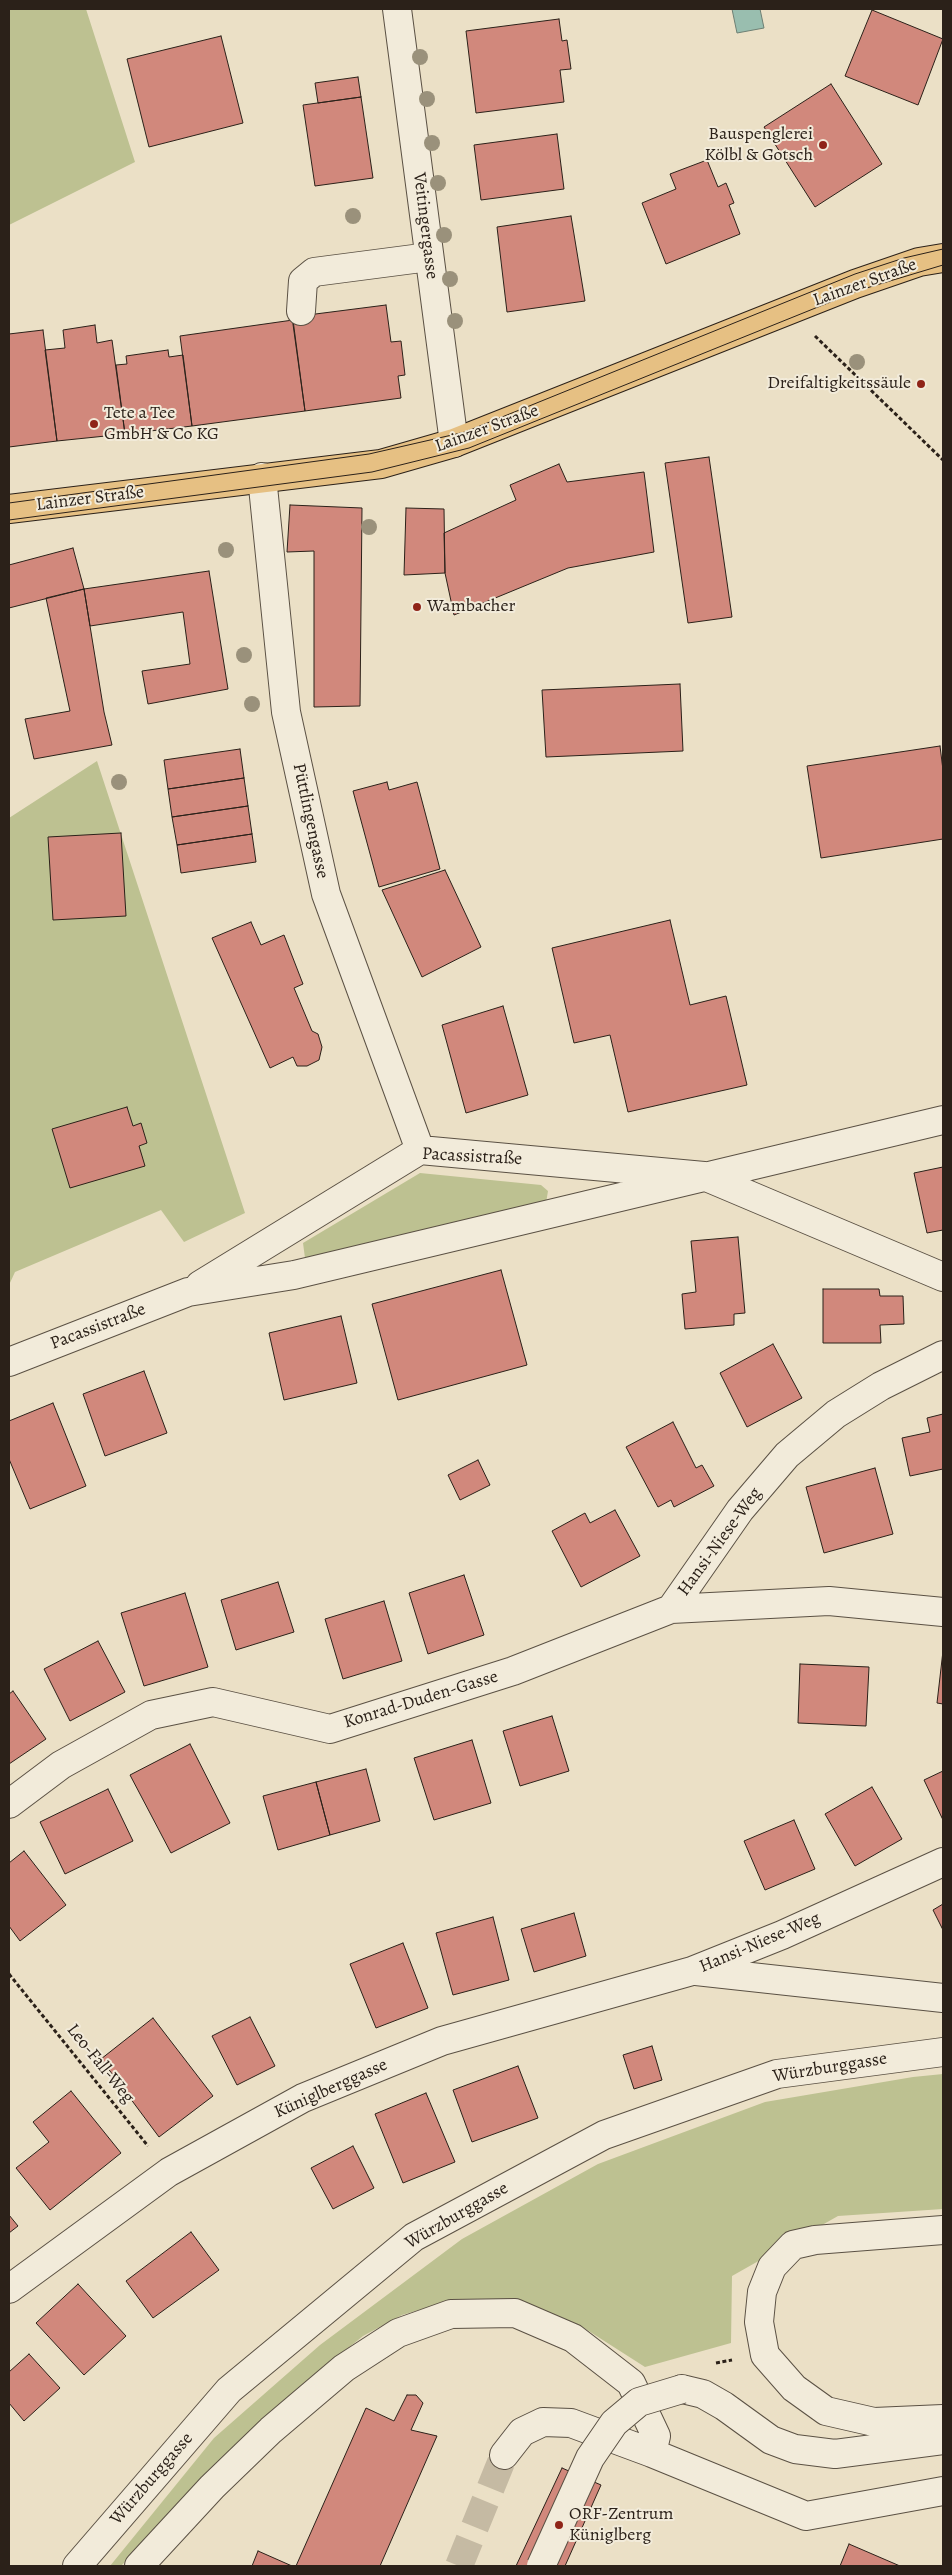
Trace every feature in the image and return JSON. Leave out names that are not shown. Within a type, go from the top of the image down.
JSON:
[{"type":"main road","name":"Lainzer Straße","points":[[9,509],[381,464],[454,443],[855,284],[919,262],[943,258]]},
{"type":"street","name":"Veitingergasse","points":[[397,9],[454,443]]},
{"type":"street","points":[[301,311],[303,281],[314,272],[429,257]]},
{"type":"street","name":"Püttlingengasse","points":[[262,477],[286,712],[326,894],[420,1150]]},
{"type":"street","name":"Pacassistraße","points":[[188,1292],[294,1274],[943,1120]]},
{"type":"street","name":"Pacassistraße","points":[[9,1362],[188,1292],[420,1150],[704,1176]]},
{"type":"street","points":[[704,1176],[943,1277]]},
{"type":"street","name":"Hansi-Niese-Weg","points":[[671,1609],[740,1510],[787,1455],[836,1414],[881,1386],[943,1355]]},
{"type":"street","name":"Hansi-Niese-Weg","points":[[671,1609],[829,1601],[943,1612]]},
{"type":"street","name":"Konrad-Duden-Gasse","points":[[9,1804],[61,1765],[151,1715],[213,1702],[330,1729],[514,1672],[671,1609]]},
{"type":"street","name":"Hansi-Niese-Weg","points":[[692,1971],[782,1935],[943,1862]]},
{"type":"street","name":"Hansi-Niese-Weg","points":[[692,1971],[943,1998]]},
{"type":"street","name":"Küniglberggasse","points":[[9,2289],[169,2172],[303,2098],[442,2040],[692,1971]]},
{"type":"street","name":"Würzburggasse","points":[[78,2566],[229,2390],[414,2237],[604,2135],[776,2074],[943,2052]]},
{"type":"street","points":[[943,2230],[814,2240],[793,2245],[772,2267],[762,2292],[759,2322],[765,2355],[794,2388],[826,2412],[874,2422],[943,2419]]},
{"type":"street","points":[[139,2566],[218,2481],[271,2430],[344,2368],[398,2333],[452,2314],[515,2313],[573,2338],[630,2383],[656,2436],[652,2453]]},
{"type":"street","points":[[541,2566],[590,2458],[614,2423],[638,2402],[682,2389],[703,2394],[724,2406],[771,2440],[795,2450],[835,2454],[943,2440]]},
{"type":"street","points":[[504,2455],[522,2432],[543,2422],[571,2423],[652,2453],[806,2516],[943,2490]]},
{"type":"path","points":[[790,311],[943,460]]},
{"type":"path","name":"Leo-Fall-Weg","points":[[9,1974],[169,2172]]},
{"type":"shaded area","points":[[9,9],[86,9],[135,162],[9,225]]},
{"type":"shaded area","points":[[732,9],[760,9],[764,28],[737,33]]},
{"type":"shaded area","points":[[97,761],[245,1213],[184,1242],[161,1210],[15,1272],[9,1285],[9,818]]},
{"type":"shaded area","points":[[420,1173],[541,1185],[548,1191],[546,1203],[305,1258],[303,1243]]},
{"type":"shaded area","points":[[943,2074],[943,2209],[838,2216],[732,2276],[731,2343],[645,2367],[584,2328],[558,2316],[516,2301],[456,2299],[402,2315],[363,2336],[295,2391],[237,2444],[121,2566],[110,2566],[214,2438],[320,2345],[462,2239],[598,2164],[765,2102],[913,2077]]},
{"type":"building","points":[[872,10],[943,39],[918,105],[845,76]]},
{"type":"building","points":[[559,19],[562,41],[567,40],[571,69],[560,70],[564,102],[476,113],[466,31]]},
{"type":"building","points":[[221,36],[243,123],[149,147],[127,59]]},
{"type":"building","points":[[358,77],[361,97],[318,103],[315,83]]},
{"type":"building","name":"Bauspenglerei Kölbl & Gotsch","points":[[831,84],[882,164],[815,207],[764,127]]},
{"type":"building","points":[[361,97],[373,178],[315,186],[303,105]]},
{"type":"building","points":[[557,134],[564,189],[481,200],[474,145]]},
{"type":"building","points":[[707,160],[718,187],[726,183],[734,203],[729,205],[740,234],[666,264],[642,203],[676,189],[670,174]]},
{"type":"building","points":[[571,216],[585,301],[507,312],[497,227]]},
{"type":"building","points":[[386,305],[391,342],[401,341],[405,375],[398,376],[401,398],[305,411],[292,317]]},
{"type":"building","points":[[293,320],[305,411],[192,426],[180,336]]},
{"type":"building","points":[[95,325],[97,343],[112,340],[125,434],[57,441],[45,350],[65,348],[63,330]]},
{"type":"building","points":[[43,330],[57,441],[9,447],[9,334]]},
{"type":"building","points":[[168,350],[169,357],[183,355],[192,426],[125,434],[116,365],[127,364],[126,356]]},
{"type":"building","points":[[709,457],[732,617],[688,623],[665,463]]},
{"type":"building","points":[[559,464],[567,482],[644,472],[654,552],[568,568],[454,615],[445,573],[444,533],[516,500],[510,485]]},
{"type":"building","points":[[290,505],[362,508],[360,706],[314,707],[314,551],[287,552]]},
{"type":"building","points":[[406,508],[444,509],[445,573],[404,575]]},
{"type":"building","points":[[73,548],[84,589],[9,608],[9,565]]},
{"type":"building","points":[[209,571],[228,689],[148,704],[142,671],[190,664],[183,612],[90,626],[84,589]]},
{"type":"building","points":[[84,589],[104,712],[112,745],[34,759],[25,719],[70,711],[46,598]]},
{"type":"building","points":[[680,684],[683,751],[546,757],[542,690]]},
{"type":"building","points":[[940,746],[943,770],[943,839],[821,858],[807,766]]},
{"type":"building","points":[[240,749],[244,778],[168,789],[164,760]]},
{"type":"building","points":[[244,778],[248,806],[172,817],[168,789]]},
{"type":"building","points":[[387,782],[389,790],[417,782],[440,869],[379,887],[353,791]]},
{"type":"building","points":[[248,806],[252,834],[177,845],[172,817]]},
{"type":"building","points":[[121,833],[126,916],[53,920],[48,837]]},
{"type":"building","points":[[252,834],[256,862],[181,873],[177,845]]},
{"type":"building","points":[[445,870],[481,947],[422,977],[382,890]]},
{"type":"building","points":[[670,920],[690,1005],[726,996],[747,1085],[628,1112],[610,1035],[574,1043],[552,948]]},
{"type":"building","points":[[251,922],[261,945],[284,935],[303,984],[294,988],[312,1031],[318,1034],[322,1047],[319,1060],[307,1066],[297,1066],[293,1057],[270,1068],[212,938]]},
{"type":"building","points":[[503,1006],[528,1095],[466,1113],[442,1025]]},
{"type":"building","points":[[127,1107],[133,1126],[141,1123],[147,1143],[139,1146],[145,1166],[70,1188],[52,1129]]},
{"type":"building","points":[[943,1167],[943,1230],[927,1233],[914,1173]]},
{"type":"building","points":[[738,1237],[745,1313],[734,1314],[734,1325],[685,1329],[682,1294],[696,1292],[691,1241]]},
{"type":"building","points":[[501,1270],[527,1365],[398,1400],[372,1304]]},
{"type":"building","points":[[823,1289],[879,1289],[880,1296],[903,1296],[904,1324],[880,1325],[881,1343],[823,1343]]},
{"type":"building","points":[[341,1316],[357,1383],[284,1400],[269,1333]]},
{"type":"building","points":[[773,1344],[802,1398],[747,1427],[720,1373]]},
{"type":"building","points":[[144,1371],[167,1433],[105,1456],[83,1394]]},
{"type":"building","points":[[53,1403],[86,1486],[30,1509],[9,1459],[9,1421]]},
{"type":"building","points":[[943,1414],[943,1469],[910,1476],[902,1438],[930,1432],[927,1418]]},
{"type":"building","points":[[673,1422],[696,1468],[702,1465],[714,1486],[674,1507],[671,1500],[658,1507],[626,1447]]},
{"type":"building","points":[[478,1460],[490,1485],[460,1500],[448,1475]]},
{"type":"building","points":[[875,1468],[893,1534],[824,1553],[806,1487]]},
{"type":"building","points":[[615,1510],[640,1556],[581,1587],[552,1531],[585,1513],[590,1523]]},
{"type":"building","points":[[464,1575],[484,1635],[428,1654],[409,1593]]},
{"type":"building","points":[[278,1582],[294,1632],[236,1650],[221,1600]]},
{"type":"building","points":[[185,1593],[208,1667],[144,1686],[121,1613]]},
{"type":"building","points":[[384,1601],[402,1661],[343,1679],[325,1619]]},
{"type":"building","points":[[98,1641],[125,1692],[70,1721],[44,1669]]},
{"type":"building","points":[[943,1651],[943,1704],[937,1703]]},
{"type":"building","points":[[800,1664],[869,1667],[866,1726],[798,1723]]},
{"type":"building","points":[[13,1691],[46,1739],[9,1764],[9,1694]]},
{"type":"building","points":[[552,1716],[569,1771],[520,1786],[503,1731]]},
{"type":"building","points":[[472,1740],[491,1803],[434,1820],[414,1758]]},
{"type":"building","points":[[190,1744],[230,1823],[171,1853],[130,1775]]},
{"type":"building","points":[[366,1769],[380,1821],[330,1835],[316,1782]]},
{"type":"building","points":[[943,1771],[943,1820],[924,1780]]},
{"type":"building","points":[[316,1782],[330,1835],[278,1850],[263,1796]]},
{"type":"building","points":[[872,1787],[902,1839],[855,1866],[825,1814]]},
{"type":"building","points":[[108,1789],[133,1841],[65,1874],[40,1822]]},
{"type":"building","points":[[794,1820],[815,1869],[765,1890],[744,1841]]},
{"type":"building","points":[[24,1851],[66,1905],[20,1941],[9,1926],[9,1863]]},
{"type":"building","points":[[943,1904],[943,1930],[933,1910]]},
{"type":"building","points":[[574,1913],[586,1956],[534,1972],[521,1929]]},
{"type":"building","points":[[493,1917],[509,1980],[453,1995],[436,1933]]},
{"type":"building","points":[[403,1943],[428,2008],[376,2028],[350,1964]]},
{"type":"building","points":[[250,2017],[275,2066],[237,2085],[212,2036]]},
{"type":"building","points":[[153,2018],[213,2096],[159,2137],[101,2059]]},
{"type":"building","points":[[652,2046],[662,2080],[634,2089],[623,2055]]},
{"type":"building","points":[[518,2066],[538,2118],[472,2142],[453,2090]]},
{"type":"building","points":[[71,2091],[121,2153],[50,2210],[16,2168],[49,2142],[33,2122]]},
{"type":"building","points":[[426,2093],[455,2162],[403,2183],[375,2114]]},
{"type":"building","points":[[353,2146],[374,2188],[333,2209],[311,2168]]},
{"type":"building","points":[[9,2215],[18,2226],[9,2233]]},
{"type":"building","points":[[191,2232],[219,2270],[153,2318],[126,2281]]},
{"type":"building","points":[[78,2284],[126,2336],[84,2375],[36,2323]]},
{"type":"building","points":[[29,2354],[60,2388],[24,2421],[9,2403],[9,2372]]},
{"type":"building","points":[[407,2395],[416,2395],[423,2403],[411,2430],[437,2436],[380,2566],[296,2566],[366,2408],[394,2421]]},
{"type":"building","name":"ORF-Zentrum Küniglberg","points":[[562,2468],[601,2485],[565,2566],[516,2566]]},
{"type":"building","points":[[849,2544],[900,2566],[840,2566]]},
{"type":"building","points":[[258,2551],[292,2566],[252,2566]]},
{"type":"tunnel","points":[[459,2566],[504,2455]]},
{"type":"tram line","points":[[9,503],[369,454],[465,432],[855,274],[904,258],[943,249]]},
{"type":"tram line","points":[[9,520],[372,472],[469,448],[860,290],[943,265]]},
{"type":"place","name":"Bauspenglerei Kölbl & Gotsch","points":[[823,145]]},
{"type":"place","name":"Dreifaltigkeitssäule","points":[[921,384]]},
{"type":"place","name":"Tete a Tee GmbH & Co KG","points":[[94,424]]},
{"type":"place","name":"Wambacher","points":[[417,607]]},
{"type":"place","name":"ORF-Zentrum Küniglberg","points":[[559,2525]]}]
